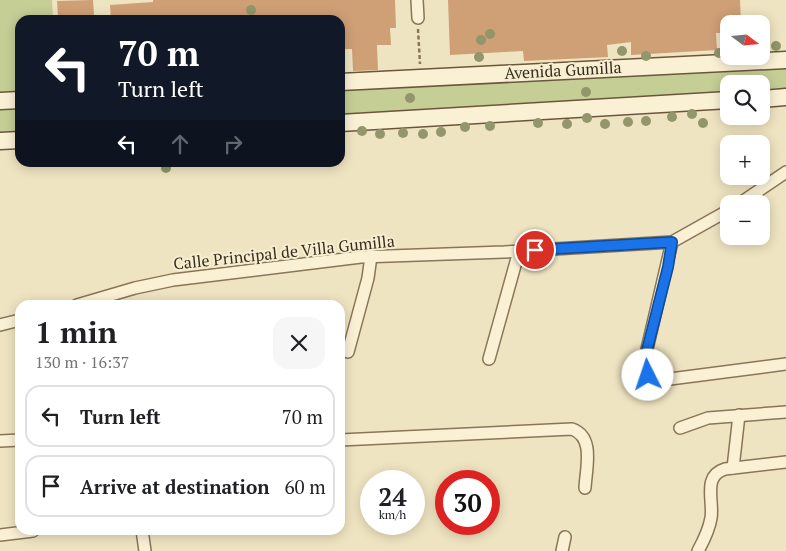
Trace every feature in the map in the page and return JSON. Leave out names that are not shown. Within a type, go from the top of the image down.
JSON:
[{"type":"main road","name":"Avenida Gumilla","points":[[345,82],[786,60]]},
{"type":"main road","points":[[0,96],[15,99]]},
{"type":"main road","points":[[770,98],[786,97]]},
{"type":"main road","points":[[0,101],[15,100]]},
{"type":"main road","points":[[345,123],[720,101]]},
{"type":"main road","points":[[0,141],[15,140]]},
{"type":"street","points":[[417,0],[418,18]]},
{"type":"street","points":[[752,195],[786,172]]},
{"type":"street","name":"Calle Principal de Villa Gumilla","points":[[117,300],[135,288],[174,280],[371,256],[518,251],[672,242],[720,215]]},
{"type":"street","points":[[672,242],[668,267],[644,362],[648,375],[656,380],[670,379],[786,364]]},
{"type":"street","points":[[489,359],[518,251]]},
{"type":"street","points":[[348,352],[368,278],[371,256]]},
{"type":"street","points":[[0,326],[15,322]]},
{"type":"street","points":[[680,428],[708,418],[786,412]]},
{"type":"street","points":[[733,468],[739,415]]},
{"type":"street","points":[[345,440],[572,428],[582,434],[586,443],[585,488]]},
{"type":"street","points":[[0,442],[15,440]]},
{"type":"street","points":[[698,551],[711,520],[710,485],[712,478],[720,471],[733,468],[786,462]]},
{"type":"street","points":[[0,535],[15,533]]},
{"type":"street","points":[[143,535],[145,551]]},
{"type":"street","points":[[562,551],[565,537]]},
{"type":"path","points":[[418,18],[421,78]]},
{"type":"green space","points":[[0,0],[52,0],[53,15],[15,15],[15,97],[0,95]]},
{"type":"green space","points":[[786,61],[786,95],[770,96],[770,75],[720,75],[720,99],[345,121],[345,84],[720,64],[770,65],[770,62]]},
{"type":"green space","points":[[15,101],[15,138],[0,139],[0,102]]},
{"type":"building","points":[[93,0],[94,15],[58,15],[57,1]]},
{"type":"building","points":[[153,0],[395,0],[396,28],[390,28],[391,45],[377,45],[378,70],[353,71],[352,49],[345,49],[345,15],[111,15],[110,5],[153,2]]},
{"type":"building","points":[[448,0],[740,0],[741,15],[720,15],[720,33],[716,33],[717,50],[631,55],[631,42],[607,45],[608,57],[524,61],[523,51],[450,55]]},
{"type":"route","points":[[535,250],[672,242],[668,267],[644,362],[648,375]]}]
